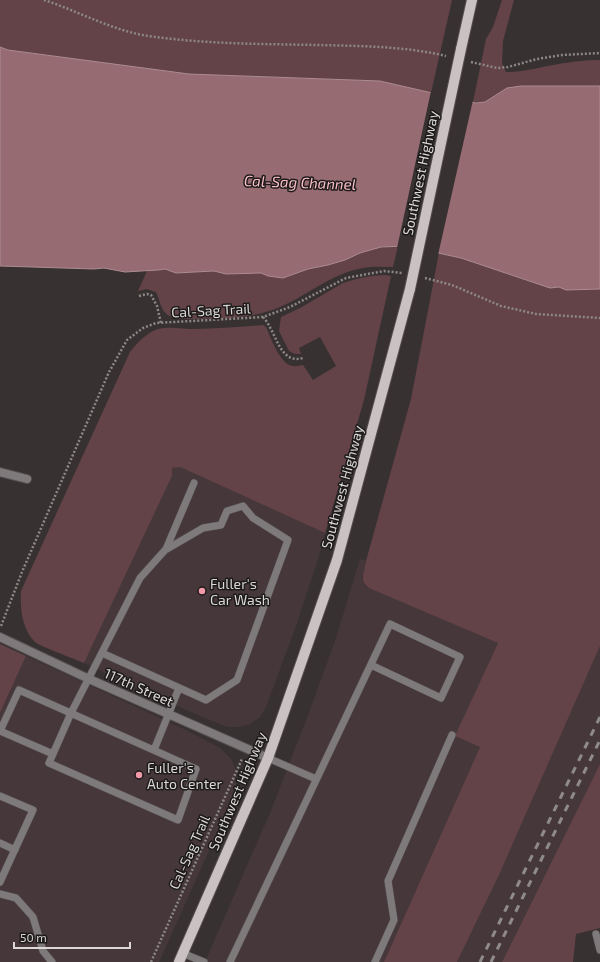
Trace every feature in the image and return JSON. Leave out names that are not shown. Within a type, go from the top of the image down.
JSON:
[{"type":"main road","name":"Southwest Highway","points":[[180,957],[268,758],[337,560],[410,289],[472,0]]},
{"type":"street","points":[[0,472],[27,479]]},
{"type":"street","name":"117th Street","points":[[0,638],[246,750],[268,758]]},
{"type":"lane","points":[[166,549],[194,483]]},
{"type":"lane","points":[[53,754],[0,731],[19,690],[71,713],[154,750],[196,769],[178,820],[49,763],[53,754],[71,713],[140,578],[166,549],[203,528],[221,524],[228,511],[243,506],[253,518],[288,540],[237,680],[206,700],[102,653]]},
{"type":"lane","points":[[230,962],[390,624],[460,657],[441,698],[371,665]]},
{"type":"lane","points":[[154,750],[179,688]]},
{"type":"lane","points":[[375,962],[394,920],[388,881],[452,736]]},
{"type":"lane","points":[[268,758],[316,779]]},
{"type":"lane","points":[[0,796],[33,810],[0,882]]},
{"type":"lane","points":[[0,843],[15,850]]},
{"type":"lane","points":[[0,894],[16,898],[33,917],[44,951],[52,962]]},
{"type":"lane","points":[[596,934],[600,950]]},
{"type":"lane","points":[[180,957],[204,962]]},
{"type":"path","points":[[44,0],[112,27],[154,37],[230,43],[367,46],[421,50],[450,57]]},
{"type":"path","points":[[464,60],[497,68],[562,55],[600,53]]},
{"type":"path","name":"Cal-Sag Trail","points":[[0,629],[22,572],[109,372],[127,340],[143,328],[156,323],[263,317],[290,307],[346,278],[384,271],[407,274]]},
{"type":"path","points":[[419,277],[452,285],[501,306],[536,314],[600,318]]},
{"type":"path","points":[[139,296],[147,294],[151,295],[161,323]]},
{"type":"path","points":[[263,317],[269,324],[286,356],[292,360],[303,358]]},
{"type":"path","name":"Cal-Sag Trail","points":[[151,962],[246,750]]},
{"type":"shaded area","points":[[0,0],[452,0],[431,93],[380,81],[189,74],[8,50],[0,47]]},
{"type":"shaded area","points":[[502,0],[514,0],[503,41],[502,63],[506,72],[524,71],[570,62],[600,60],[600,86],[521,86],[507,88],[485,102],[473,102],[486,39],[493,27]]},
{"type":"shaded area","points":[[398,246],[393,267],[370,267],[351,271],[329,280],[297,299],[275,309],[264,313],[241,317],[174,318],[166,314],[156,292],[147,289],[138,291],[147,271],[165,268],[176,273],[214,271],[226,274],[261,273],[268,276],[283,278],[308,269],[345,260],[381,247]]},
{"type":"shaded area","points":[[439,253],[461,258],[550,288],[559,287],[566,290],[600,289],[600,646],[499,875],[457,962],[384,962],[480,747],[455,736],[498,643],[371,589],[364,584],[363,580],[366,561],[411,399]]},
{"type":"shaded area","points":[[371,276],[391,276],[364,400],[325,533],[180,467],[172,468],[172,476],[84,663],[35,642],[27,631],[23,618],[21,591],[130,352],[139,342],[150,333],[163,328],[212,329],[263,325],[266,327],[276,350],[284,361],[294,366],[303,365],[313,380],[336,366],[320,337],[299,348],[301,354],[295,354],[289,351],[279,331],[281,317],[300,308],[343,283]]},
{"type":"shaded area","points":[[180,467],[325,533],[296,626],[266,707],[260,717],[250,724],[239,727],[228,727],[202,717],[84,663],[172,476],[172,468]]},
{"type":"shaded area","points":[[360,559],[366,561],[362,579],[365,586],[498,643],[456,736],[480,747],[384,962],[205,962],[270,813],[307,718],[335,641]]},
{"type":"shaded area","points":[[0,644],[26,656],[0,713]]},
{"type":"shaded area","points":[[600,646],[600,764],[502,962],[457,962],[499,875]]},
{"type":"shaded area","points":[[26,656],[186,730],[220,748],[231,759],[235,768],[236,785],[233,797],[159,962],[0,962],[0,713]]},
{"type":"shaded area","points":[[600,764],[600,928],[576,934],[573,962],[502,962]]},
{"type":"water","name":"Cal-Sag Channel","points":[[0,47],[8,50],[189,74],[380,81],[476,103],[485,102],[507,88],[521,86],[600,86],[600,289],[566,290],[559,287],[550,288],[461,258],[406,246],[381,247],[360,253],[345,260],[308,269],[283,278],[268,276],[261,273],[226,274],[214,271],[176,273],[165,269],[125,272],[104,268],[0,266]]},
{"type":"pier","points":[[431,91],[473,100],[438,255],[405,248],[397,248]]},
{"type":"railway","points":[[480,962],[600,717]]},
{"type":"railway","points":[[491,962],[600,740]]},
{"type":"place","name":"Fuller's Car Wash","points":[[202,591]]},
{"type":"place","name":"Fuller's Auto Center","points":[[139,775]]}]
